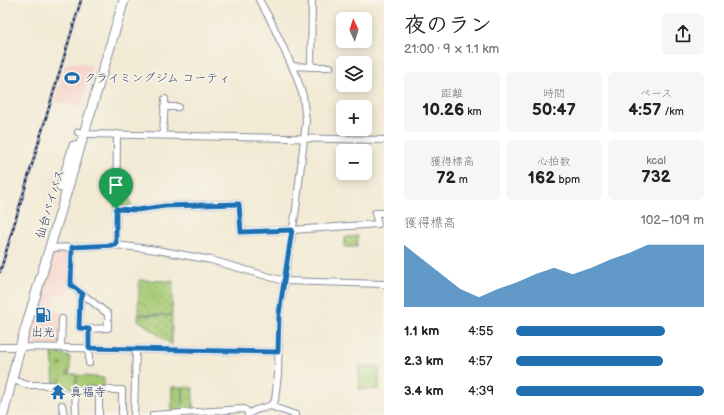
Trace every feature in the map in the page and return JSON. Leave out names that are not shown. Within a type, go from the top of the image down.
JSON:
[{"type":"highway","name":"仙台バイパス","points":[[0,400],[50,248],[118,0]]},
{"type":"highway","name":"仙台バイパス","points":[[3,415],[17,347],[81,133],[124,0]]},
{"type":"street","points":[[259,0],[270,19],[304,96],[306,121],[305,138],[279,314],[275,400],[270,406]]},
{"type":"street","points":[[311,67],[312,0]]},
{"type":"street","points":[[292,66],[330,67]]},
{"type":"street","points":[[163,134],[165,99]]},
{"type":"street","points":[[164,107],[178,107]]},
{"type":"street","points":[[81,133],[384,140]]},
{"type":"street","points":[[116,245],[117,134]]},
{"type":"street","points":[[116,209],[137,210],[165,206],[239,204],[241,232],[378,224],[376,213],[384,213]]},
{"type":"street","points":[[50,248],[116,245],[157,250],[211,260],[284,281],[384,284]]},
{"type":"street","points":[[72,247],[71,285],[83,294],[108,314],[108,328],[79,328],[80,299],[83,294]]},
{"type":"street","points":[[61,347],[62,319]]},
{"type":"street","points":[[89,329],[89,363]]},
{"type":"street","points":[[0,346],[278,352]]},
{"type":"street","points":[[134,415],[136,349]]},
{"type":"street","points":[[11,379],[27,385],[52,385]]},
{"type":"street","points":[[76,415],[75,390],[122,390],[122,415]]},
{"type":"street","points":[[99,390],[99,415]]},
{"type":"street","points":[[62,405],[64,415]]},
{"type":"street","points":[[153,415],[244,409],[249,414],[253,410],[270,406],[296,415]]},
{"type":"shaded area","points":[[71,63],[82,63],[92,66],[80,107],[55,101],[65,65]]},
{"type":"shaded area","points":[[54,249],[67,249],[70,252],[68,295],[55,295],[54,311],[60,312],[60,344],[57,346],[26,346]]},
{"type":"green space","points":[[126,189],[132,207],[119,207],[119,190]]},
{"type":"green space","points":[[358,236],[357,247],[344,247],[345,237]]},
{"type":"green space","points":[[139,280],[173,281],[172,315],[138,314]]},
{"type":"green space","points":[[138,315],[172,316],[172,345],[138,320]]},
{"type":"green space","points":[[52,351],[70,357],[70,374],[76,374],[77,388],[54,388]]},
{"type":"green space","points":[[359,366],[379,366],[379,389],[359,390]]},
{"type":"green space","points":[[77,375],[104,378],[104,387],[77,387]]},
{"type":"green space","points":[[172,387],[193,388],[193,410],[171,412]]},
{"type":"railway","points":[[0,272],[81,0]]},
{"type":"place","name":"クライミングジム コーティ","points":[[72,78]]},
{"type":"place","name":"出光","points":[[43,315]]},
{"type":"place","name":"真福寺","points":[[58,392]]},
{"type":"route","points":[[239,204],[241,232],[292,230],[279,314],[278,352],[89,348],[89,329],[79,328],[80,299],[83,294],[71,285],[72,247],[116,245],[116,209],[137,210],[165,206],[239,204]]}]
